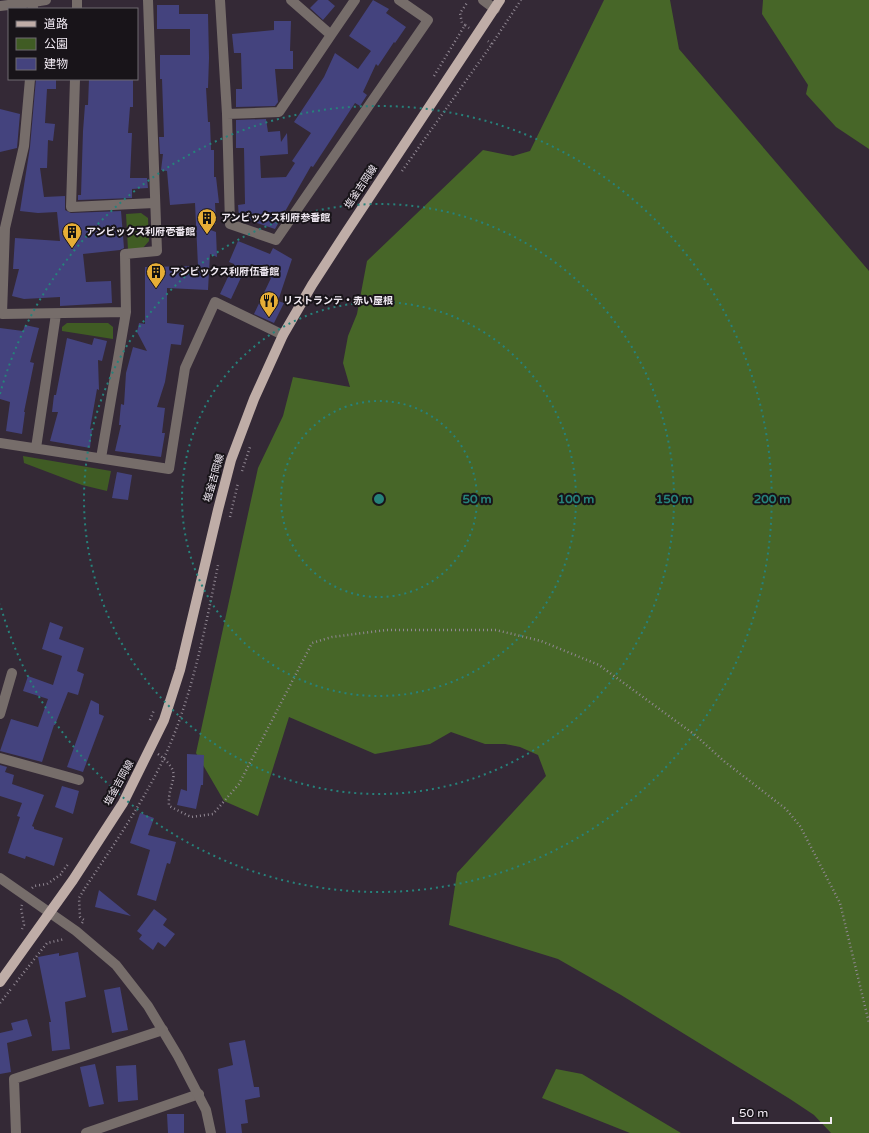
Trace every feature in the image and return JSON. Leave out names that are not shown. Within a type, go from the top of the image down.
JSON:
[{"type":"main road","name":"塩釜吉岡線","points":[[0,982],[73,880],[123,803],[152,749],[173,695],[231,460],[254,399],[284,335],[312,285],[340,240],[498,4]]},
{"type":"street","points":[[0,6],[33,4],[46,0]]},
{"type":"street","points":[[101,458],[126,312],[125,254],[157,251],[154,203],[148,0]]},
{"type":"street","points":[[220,0],[227,114],[230,224],[276,240],[428,20],[398,0]]},
{"type":"street","points":[[291,0],[331,35]]},
{"type":"street","points":[[227,114],[279,112],[355,0]]},
{"type":"street","points":[[483,0],[498,4]]},
{"type":"street","points":[[30,80],[24,146],[2,245],[1,314],[126,312]]},
{"type":"street","points":[[75,80],[71,207],[154,203]]},
{"type":"street","points":[[0,443],[169,469],[185,368],[215,302],[284,335]]},
{"type":"street","points":[[36,448],[56,314]]},
{"type":"street","points":[[0,714],[12,673]]},
{"type":"street","points":[[0,758],[79,780]]},
{"type":"street","points":[[0,878],[50,912],[116,965],[148,1006],[163,1030],[199,1094],[206,1110],[211,1133]]},
{"type":"street","points":[[16,1133],[14,1079],[163,1030]]},
{"type":"street","points":[[86,1133],[199,1094]]},
{"type":"path","points":[[399,175],[492,44],[521,0]]},
{"type":"path","points":[[467,3],[460,13],[462,23],[470,28]]},
{"type":"path","points":[[430,82],[465,25]]},
{"type":"path","points":[[488,41],[492,44]]},
{"type":"path","points":[[229,518],[251,442]]},
{"type":"path","points":[[81,924],[84,920],[80,916],[79,898],[129,823],[164,758],[193,674],[219,562]]},
{"type":"path","points":[[152,749],[170,763],[174,780],[169,806],[191,817],[213,814],[238,784],[312,643],[332,637],[386,630],[414,629],[496,630],[541,641],[598,665],[695,735],[725,762],[786,809],[800,826],[840,904],[869,1023]]},
{"type":"path","points":[[148,725],[156,704]]},
{"type":"path","points":[[32,889],[34,886],[47,884],[57,879],[71,861]]},
{"type":"path","points":[[62,872],[66,875]]},
{"type":"path","points":[[81,886],[85,888]]},
{"type":"path","points":[[21,931],[24,926],[21,908],[23,903]]},
{"type":"path","points":[[0,1003],[47,943],[64,938],[69,942]]},
{"type":"green space","points":[[604,0],[670,0],[679,49],[869,271],[869,1133],[831,1133],[814,1115],[790,1099],[621,995],[558,959],[449,925],[457,873],[546,776],[538,755],[520,747],[505,744],[485,744],[451,732],[430,744],[375,754],[289,717],[258,816],[224,801],[196,753],[258,468],[283,416],[293,377],[350,387],[343,363],[348,336],[357,314],[367,261],[483,150],[513,156],[530,151]]},
{"type":"green space","points":[[763,0],[869,0],[869,149],[836,127],[806,94],[808,85],[762,14]]},
{"type":"green space","points":[[141,213],[148,218],[149,241],[142,249],[128,250],[126,214]]},
{"type":"green space","points":[[67,323],[108,323],[113,327],[113,339],[62,331],[62,327]]},
{"type":"green space","points":[[23,456],[111,471],[107,491],[82,485],[24,463]]},
{"type":"green space","points":[[556,1069],[582,1074],[681,1133],[630,1133],[542,1098]]},
{"type":"building","points":[[318,0],[328,0],[335,6],[323,20],[310,8]]},
{"type":"building","points":[[373,0],[389,9],[386,13],[406,27],[378,66],[376,64],[363,92],[367,95],[360,106],[355,103],[313,167],[311,166],[275,229],[239,217],[238,205],[245,204],[244,148],[236,148],[236,120],[266,119],[268,132],[280,131],[281,142],[287,133],[288,154],[260,156],[261,178],[286,177],[295,163],[292,161],[311,133],[294,122],[324,77],[335,53],[358,69],[371,51],[349,36]]},
{"type":"building","points":[[157,5],[179,5],[179,14],[208,14],[209,58],[208,88],[206,88],[208,122],[210,122],[211,150],[214,150],[214,177],[216,177],[219,203],[215,203],[216,224],[200,226],[216,232],[217,257],[210,254],[208,290],[167,288],[167,323],[184,325],[181,345],[171,344],[165,382],[157,407],[165,408],[162,433],[165,433],[161,457],[115,451],[121,425],[119,425],[121,404],[124,405],[126,373],[133,347],[147,351],[137,332],[139,323],[145,324],[145,267],[198,266],[195,203],[170,205],[167,171],[161,170],[163,154],[160,154],[159,137],[164,137],[160,55],[190,55],[190,29],[157,29]]},
{"type":"building","points":[[274,21],[291,21],[290,51],[293,51],[293,69],[275,69],[278,102],[275,106],[236,107],[236,89],[242,89],[241,53],[234,53],[232,34],[274,30]]},
{"type":"building","points":[[36,80],[56,80],[56,89],[47,89],[45,123],[55,124],[53,141],[48,140],[47,168],[40,168],[44,197],[65,196],[65,210],[71,213],[121,211],[124,248],[120,250],[83,254],[86,282],[111,281],[112,303],[60,306],[60,297],[24,299],[12,296],[19,269],[13,269],[15,238],[60,241],[57,212],[38,213],[20,211],[30,147]]},
{"type":"building","points":[[89,80],[133,80],[133,107],[130,107],[128,133],[132,133],[130,178],[147,178],[148,188],[132,189],[132,198],[78,200],[78,195],[81,195],[85,105],[88,105]]},
{"type":"building","points":[[0,109],[20,114],[17,148],[0,152]]},
{"type":"building","points":[[238,241],[270,254],[273,248],[292,259],[278,301],[284,303],[274,323],[254,314],[271,278],[250,269],[245,269],[231,299],[220,294],[234,264],[229,262]]},
{"type":"building","points":[[25,325],[39,328],[30,362],[34,363],[24,412],[22,434],[6,431],[10,402],[0,399],[0,328],[23,331]]},
{"type":"building","points":[[67,338],[92,345],[94,338],[107,341],[102,361],[98,360],[99,390],[97,389],[90,429],[92,429],[90,448],[50,441],[58,412],[52,412],[54,395],[56,395]]},
{"type":"building","points":[[117,472],[132,475],[128,500],[112,498]]},
{"type":"building","points":[[50,622],[63,627],[59,639],[84,648],[77,671],[84,674],[78,695],[68,692],[54,725],[42,762],[0,751],[11,719],[38,727],[48,699],[23,691],[28,676],[53,685],[62,656],[42,649]]},
{"type":"building","points":[[91,700],[99,704],[99,714],[104,716],[83,772],[67,767]]},
{"type":"building","points":[[187,754],[204,755],[203,785],[201,785],[196,809],[177,805],[181,789],[187,791]]},
{"type":"building","points":[[0,765],[7,767],[5,772],[14,775],[12,784],[44,795],[32,826],[34,829],[63,838],[54,866],[26,856],[25,859],[8,853],[20,817],[17,816],[22,803],[0,796]]},
{"type":"building","points":[[62,786],[79,791],[73,814],[55,807]]},
{"type":"building","points":[[140,813],[154,818],[148,835],[176,842],[170,864],[167,863],[156,901],[137,895],[150,850],[130,843]]},
{"type":"building","points":[[99,890],[131,916],[95,907]]},
{"type":"building","points":[[154,909],[167,919],[163,925],[175,934],[165,947],[158,942],[153,950],[139,939],[142,935],[137,931]]},
{"type":"building","points":[[78,952],[86,997],[65,1002],[70,1049],[52,1051],[49,1022],[51,1022],[38,957],[59,953],[59,956]]},
{"type":"building","points":[[120,987],[128,1030],[112,1033],[104,990]]},
{"type":"building","points":[[27,1019],[32,1036],[7,1043],[11,1072],[0,1074],[0,1033],[13,1030],[11,1023]]},
{"type":"building","points":[[245,1040],[254,1087],[259,1087],[260,1097],[245,1100],[248,1123],[241,1124],[242,1133],[226,1133],[218,1069],[233,1065],[229,1043]]},
{"type":"building","points":[[95,1064],[104,1104],[89,1107],[80,1067]]},
{"type":"building","points":[[136,1065],[138,1100],[118,1102],[116,1066]]},
{"type":"building","points":[[167,1114],[184,1114],[184,1133],[168,1133]]},
{"type":"place","name":"アンビックス利府参番館","points":[[207,235]]},
{"type":"place","name":"アンビックス利府壱番館","points":[[72,249]]},
{"type":"place","name":"アンビックス利府伍番館","points":[[156,289]]},
{"type":"place","name":"リストランテ・赤い屋根","points":[[269,318]]}]
